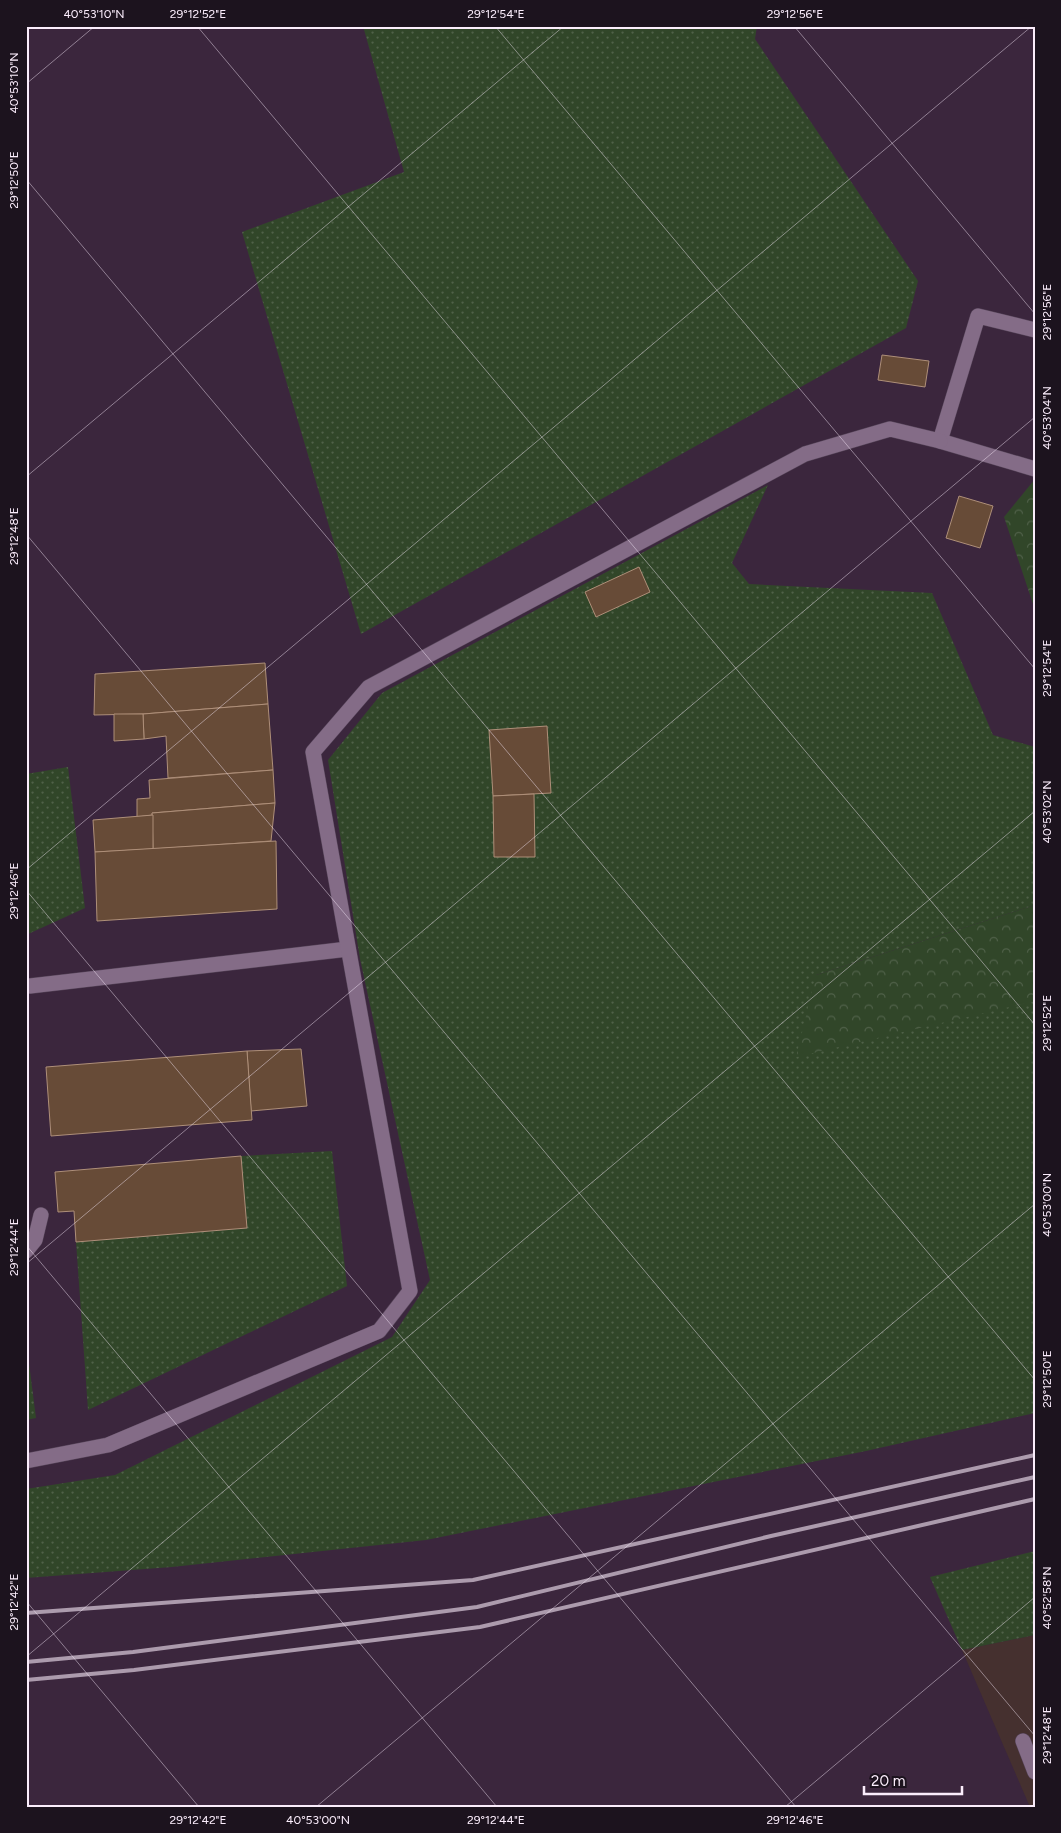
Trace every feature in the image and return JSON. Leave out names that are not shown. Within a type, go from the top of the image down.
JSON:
[{"type":"street","points":[[940,441],[978,316],[1035,330]]},
{"type":"street","points":[[26,1461],[108,1445],[378,1331],[410,1291],[313,752],[369,687],[805,454],[890,429],[940,441],[1035,469]]},
{"type":"street","points":[[30,986],[348,949]]},
{"type":"street","points":[[26,1251],[35,1240],[41,1215]]},
{"type":"street","points":[[1023,1740],[1035,1772]]},
{"type":"shaded area","points":[[1035,1635],[1035,1807],[1030,1807],[962,1650]]},
{"type":"green space","points":[[363,26],[757,26],[755,39],[918,281],[906,328],[361,634],[242,232],[404,172]]},
{"type":"green space","points":[[1035,479],[1035,610],[1004,517]]},
{"type":"green space","points":[[768,485],[732,563],[749,584],[932,593],[993,735],[1035,747],[1035,905],[816,975],[1035,1000],[1035,1413],[866,1451],[426,1540],[172,1567],[26,1578],[26,1489],[115,1475],[392,1337],[430,1280],[360,959],[328,760],[382,693]]},
{"type":"green space","points":[[68,767],[85,908],[26,935],[26,774]]},
{"type":"green space","points":[[1035,905],[1035,1001],[796,1057],[816,975]]},
{"type":"green space","points":[[332,1151],[347,1286],[88,1410],[76,1242],[247,1228],[241,1156]]},
{"type":"green space","points":[[26,1340],[36,1418],[26,1420]]},
{"type":"green space","points":[[1035,1551],[1035,1635],[962,1650],[930,1577]]},
{"type":"building","points":[[882,355],[929,361],[925,387],[878,380]]},
{"type":"building","points":[[959,496],[993,506],[980,548],[946,538]]},
{"type":"building","points":[[639,567],[650,592],[596,617],[585,592]]},
{"type":"building","points":[[265,663],[268,704],[143,714],[94,715],[95,674]]},
{"type":"building","points":[[268,704],[273,770],[168,778],[166,736],[144,739],[143,714]]},
{"type":"building","points":[[114,714],[143,714],[144,739],[114,741]]},
{"type":"building","points":[[547,726],[551,793],[493,796],[489,730]]},
{"type":"building","points":[[273,770],[275,803],[152,813],[153,815],[137,817],[137,799],[150,798],[149,780]]},
{"type":"building","points":[[534,794],[535,857],[494,857],[493,796]]},
{"type":"building","points":[[275,803],[271,841],[153,849],[152,813]]},
{"type":"building","points":[[153,815],[153,849],[95,852],[93,820]]},
{"type":"building","points":[[276,841],[277,909],[97,921],[95,852]]},
{"type":"building","points":[[301,1049],[307,1106],[251,1111],[247,1051]]},
{"type":"building","points":[[247,1051],[252,1120],[51,1136],[46,1067]]},
{"type":"building","points":[[241,1156],[247,1228],[76,1242],[74,1211],[58,1212],[55,1172]]},
{"type":"railway","points":[[26,1613],[473,1580],[1035,1455]]},
{"type":"railway","points":[[26,1662],[133,1652],[477,1607],[771,1536],[1035,1477]]},
{"type":"railway","points":[[26,1680],[134,1670],[480,1627],[1035,1499]]}]
